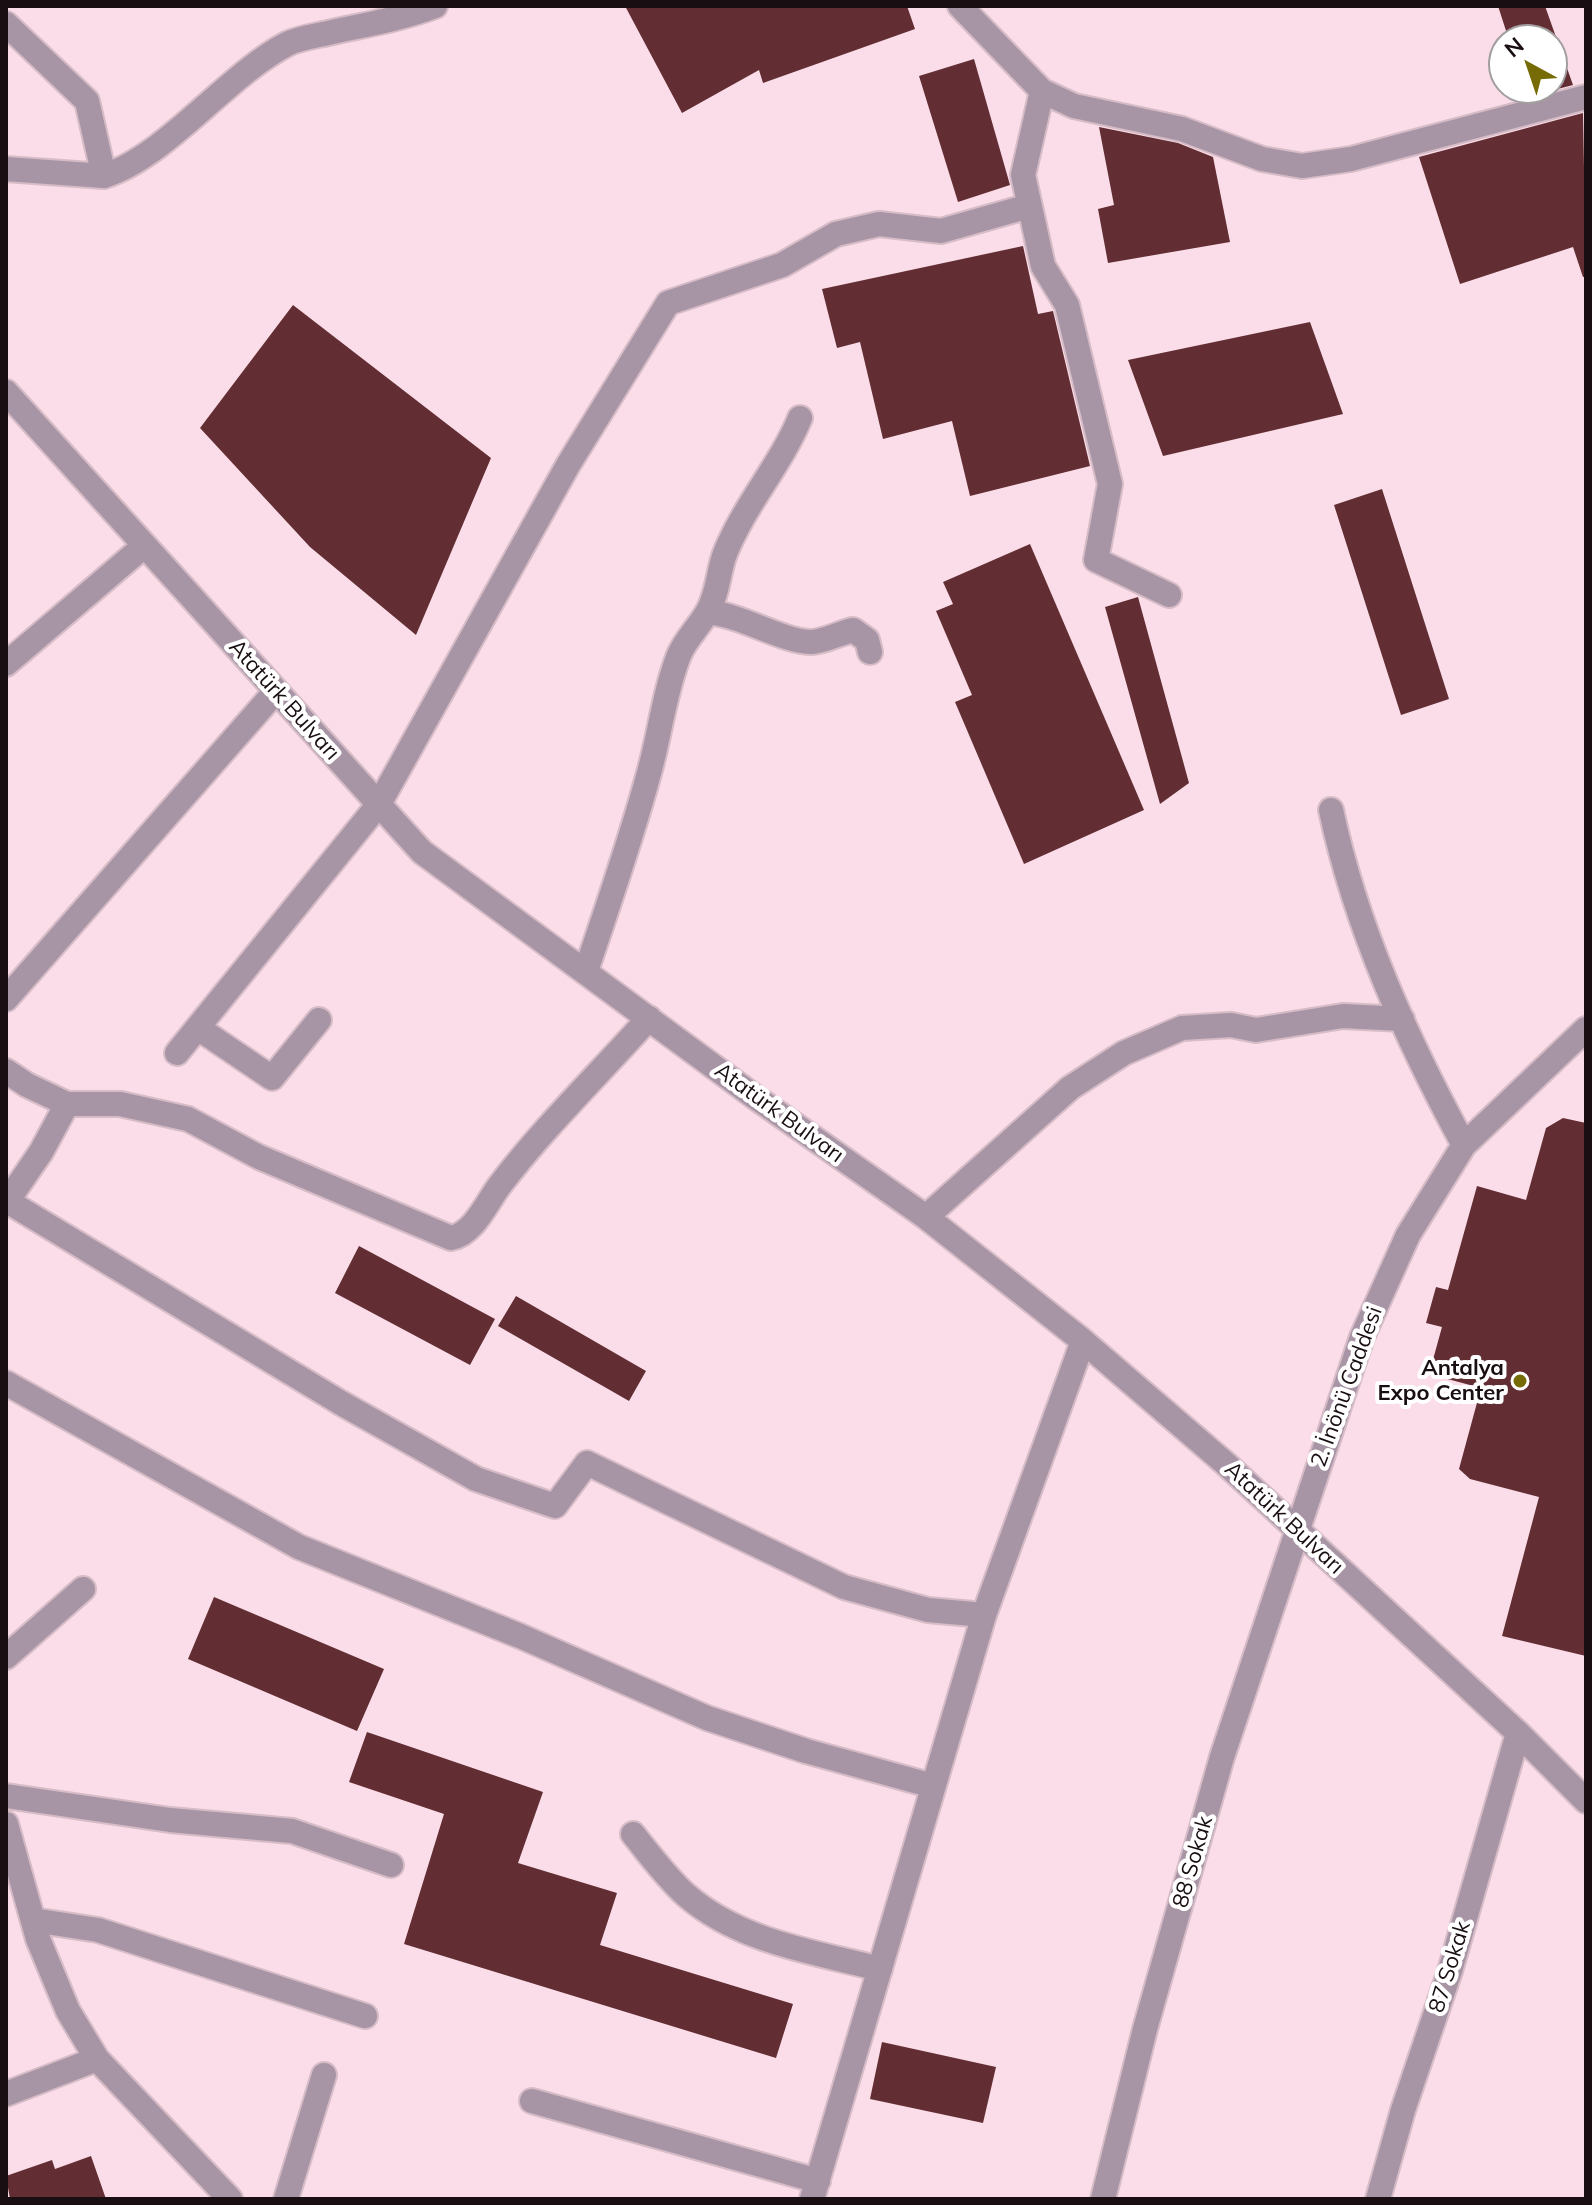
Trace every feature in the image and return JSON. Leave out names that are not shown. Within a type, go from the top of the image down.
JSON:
[{"type":"street","points":[[6,169],[104,176],[120,171],[184,124],[242,74],[289,42],[414,14],[435,6]]},
{"type":"street","points":[[960,6],[1042,91],[1074,106],[1182,129],[1262,159],[1302,166],[1351,159],[1586,97]]},
{"type":"street","points":[[6,24],[87,101],[104,176]]},
{"type":"street","points":[[1042,91],[1023,175],[1043,266],[1067,305],[1110,484],[1096,560],[1169,595]]},
{"type":"street","points":[[177,1053],[379,804],[568,465],[668,303],[782,265],[836,234],[879,224],[941,231],[1029,206]]},
{"type":"street","name":"Atatürk Bulvarı","points":[[6,392],[422,852],[926,1217],[1083,1341],[1297,1530],[1518,1733],[1586,1801]]},
{"type":"street","points":[[586,971],[631,838],[664,718],[667,689],[681,650],[708,612],[719,588],[724,554],[767,473],[788,446],[800,418]]},
{"type":"street","points":[[6,664],[144,546]]},
{"type":"street","points":[[708,612],[735,615],[788,636],[813,642],[853,630],[867,640],[870,652]]},
{"type":"street","points":[[6,999],[276,691]]},
{"type":"street","points":[[1331,810],[1342,863],[1402,1019],[1421,1066],[1464,1145]]},
{"type":"street","points":[[926,1217],[1070,1088],[1124,1053],[1182,1028],[1231,1025],[1256,1030],[1343,1016],[1402,1019]]},
{"type":"street","points":[[6,1071],[67,1104],[120,1104],[188,1119],[259,1157],[451,1238],[459,1236],[471,1225],[501,1184],[649,1018]]},
{"type":"street","points":[[198,1028],[272,1078],[319,1020]]},
{"type":"street","name":"2. İnönü Caddesi","points":[[1297,1530],[1362,1337],[1408,1235],[1464,1145],[1586,1029]]},
{"type":"street","points":[[67,1104],[41,1152],[7,1202],[315,1388],[476,1479],[555,1506],[587,1463],[844,1587],[928,1610],[984,1615]]},
{"type":"street","points":[[532,2101],[815,2190],[984,1615],[1083,1341]]},
{"type":"street","points":[[6,1383],[299,1547],[520,1636],[707,1718],[806,1751],[933,1786]]},
{"type":"street","name":"88 Sokak","points":[[1103,2199],[1145,2029],[1218,1772],[1297,1530]]},
{"type":"street","points":[[6,1657],[83,1589]]},
{"type":"street","name":"87 Sokak","points":[[1378,2199],[1403,2110],[1450,1971],[1518,1733]]},
{"type":"street","points":[[6,1796],[170,1820],[292,1831],[391,1865]]},
{"type":"street","points":[[6,1824],[33,1920],[68,2011],[97,2059],[230,2199]]},
{"type":"street","points":[[633,1834],[677,1886],[723,1921],[758,1937],[880,1969]]},
{"type":"street","points":[[33,1920],[98,1930],[365,2016]]},
{"type":"street","points":[[6,2094],[97,2059]]},
{"type":"street","points":[[286,2199],[324,2075]]},
{"type":"building","points":[[625,6],[907,6],[915,29],[763,83],[759,70],[682,113]]},
{"type":"building","points":[[1498,6],[1545,6],[1551,24],[1504,24]]},
{"type":"building","points":[[974,59],[1010,185],[958,202],[919,76]]},
{"type":"building","points":[[1583,113],[1586,277],[1583,277],[1573,247],[1460,284],[1419,157]]},
{"type":"building","points":[[1099,127],[1178,143],[1213,157],[1230,242],[1108,263],[1098,209],[1114,205]]},
{"type":"building","points":[[1023,246],[1038,314],[1053,311],[1090,466],[970,496],[952,421],[883,439],[860,342],[837,348],[822,289]]},
{"type":"building","points":[[293,305],[491,458],[416,635],[310,547],[200,428]]},
{"type":"building","points":[[1310,322],[1343,414],[1163,456],[1128,360]]},
{"type":"building","points":[[1382,489],[1449,699],[1401,715],[1334,505]]},
{"type":"building","points":[[1030,544],[1144,810],[1024,864],[955,702],[972,695],[936,611],[953,604],[943,582]]},
{"type":"building","points":[[1138,597],[1189,783],[1160,804],[1105,607]]},
{"type":"building","name":"Antalya Expo Center","points":[[1563,1118],[1586,1123],[1586,1656],[1502,1636],[1539,1497],[1470,1479],[1459,1469],[1481,1388],[1429,1374],[1442,1327],[1426,1323],[1436,1287],[1448,1290],[1477,1186],[1526,1200],[1546,1128]]},
{"type":"building","points":[[359,1246],[495,1319],[470,1365],[335,1293]]},
{"type":"building","points":[[516,1296],[646,1371],[629,1401],[498,1326]]},
{"type":"building","points":[[214,1597],[384,1669],[357,1731],[188,1659]]},
{"type":"building","points":[[367,1732],[543,1792],[518,1863],[617,1893],[600,1945],[793,2004],[776,2058],[404,1944],[444,1814],[349,1782]]},
{"type":"building","points":[[882,2042],[996,2067],[983,2123],[870,2099]]},
{"type":"building","points":[[91,2156],[106,2199],[10,2199],[6,2176],[52,2160],[55,2169]]},
{"type":"place","name":"Antalya Expo Center","points":[[1520,1381]]}]
